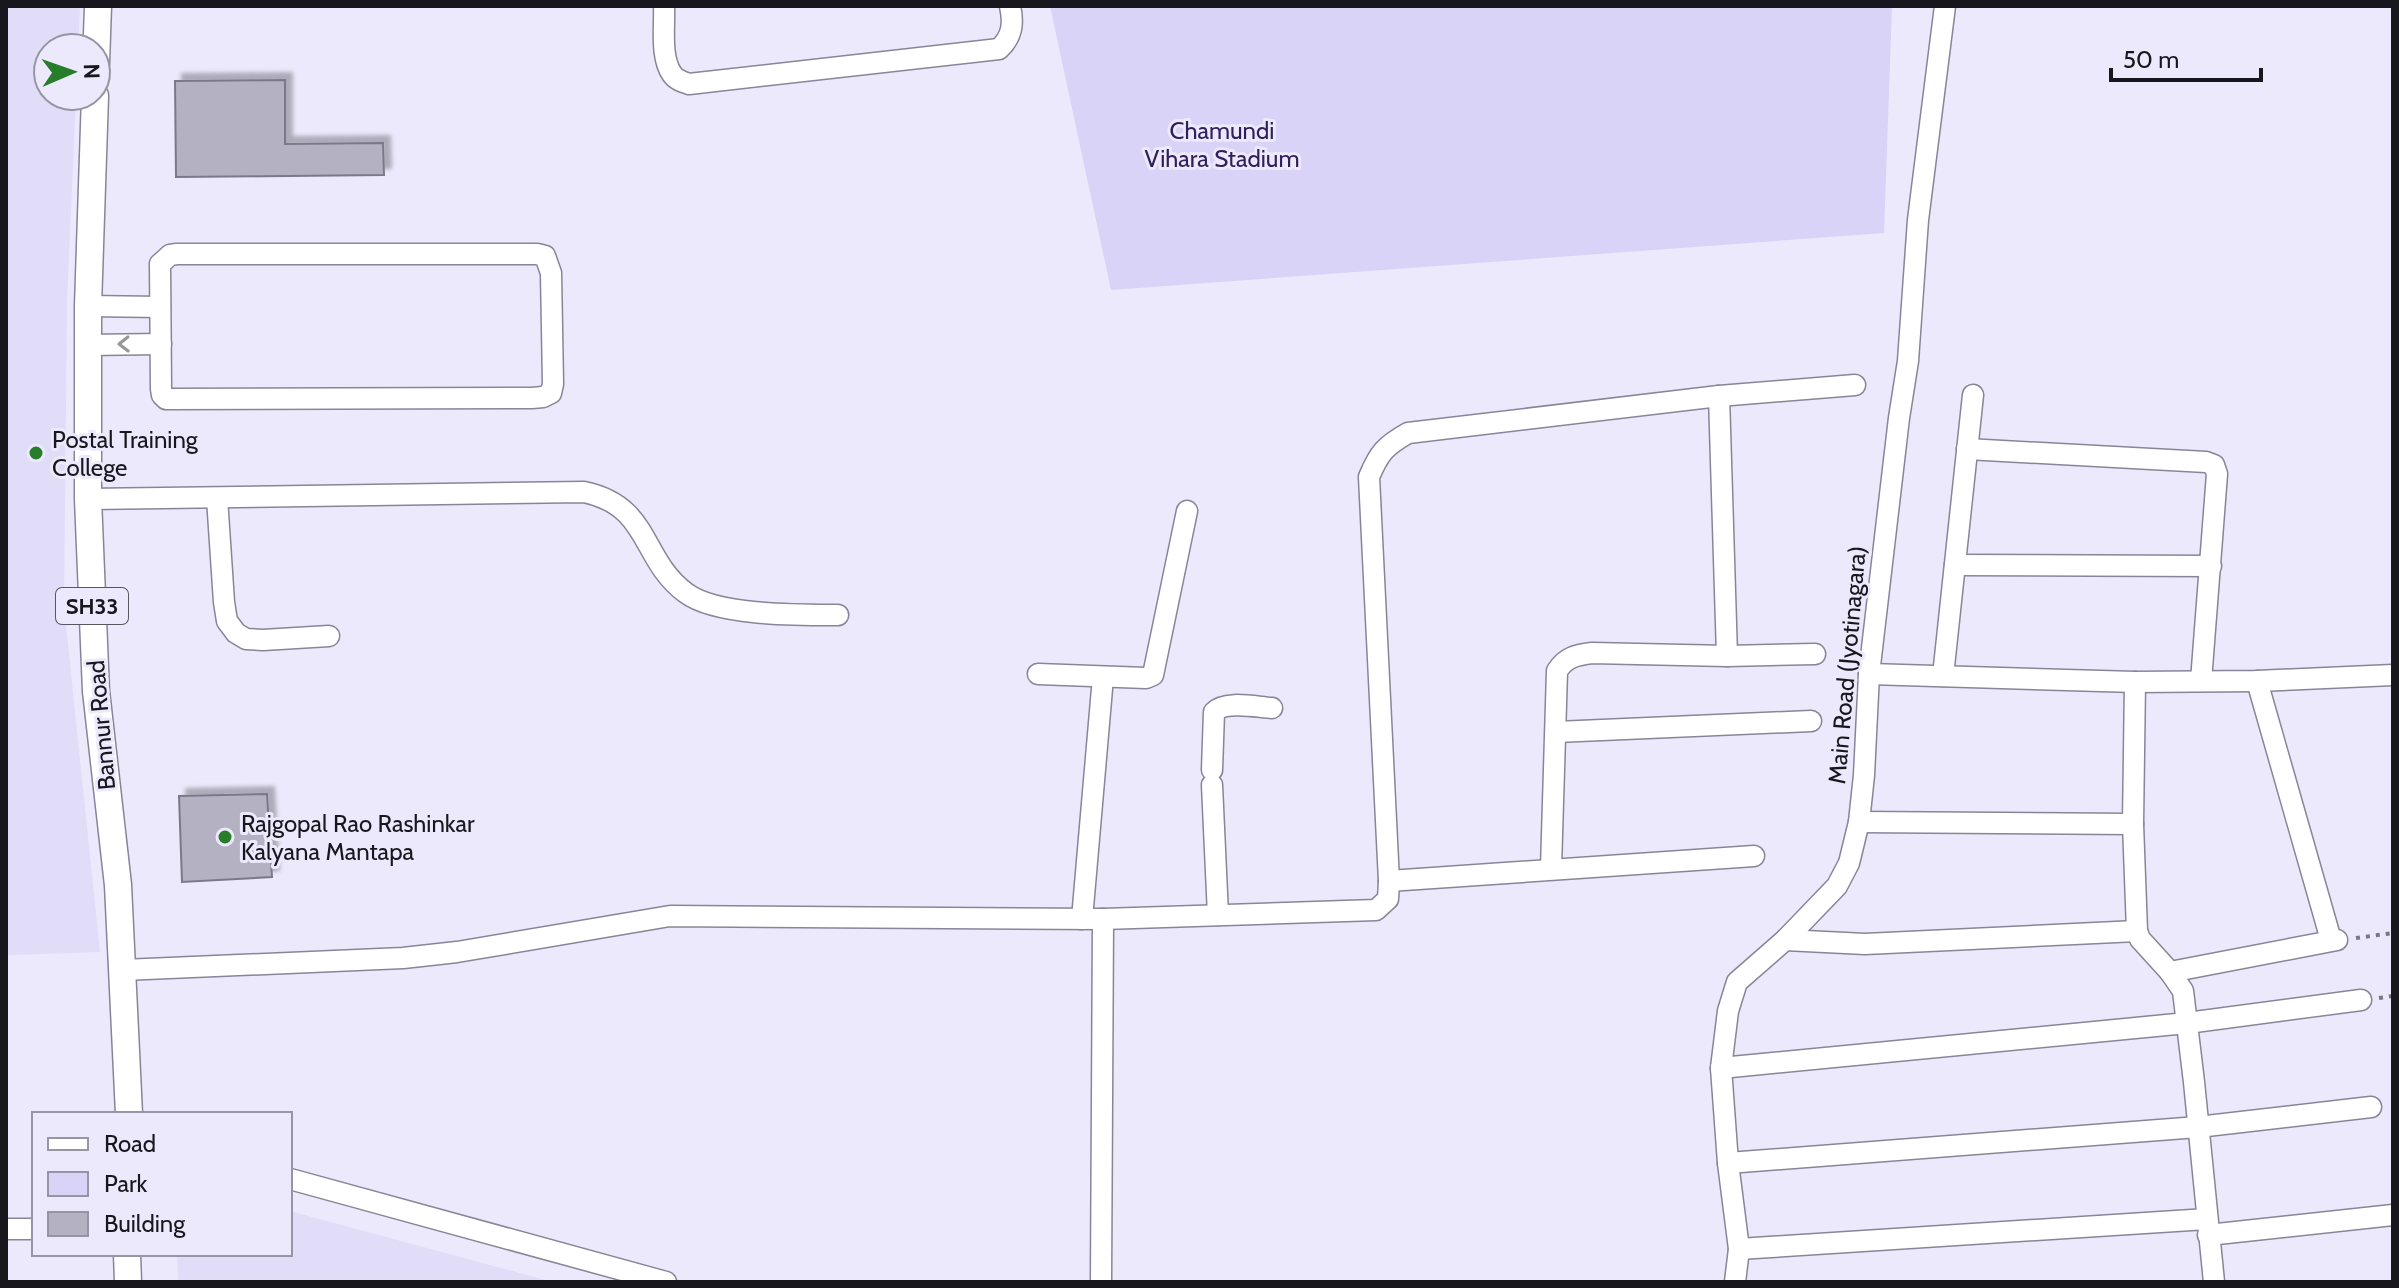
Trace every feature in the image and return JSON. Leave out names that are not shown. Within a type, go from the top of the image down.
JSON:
[{"type":"main road","points":[[97,32],[98,6]]},
{"type":"main road","name":"Bannur Road","points":[[94,112],[88,306],[88,499],[96,691],[118,885],[129,1112]]},
{"type":"main road","points":[[127,1256],[128,1282]]},
{"type":"street","points":[[664,6],[665,55],[669,69],[673,76],[689,84],[999,49],[1008,41],[1012,28],[1010,6]]},
{"type":"street","name":"Main Road (Jyotinagara)","points":[[1735,1282],[1739,1249],[1728,1163],[1721,1068],[1728,1011],[1737,982],[1785,940],[1837,886],[1844,875],[1859,822],[1869,674],[1908,361],[1918,220],[1945,6]]},
{"type":"street","points":[[537,254],[545,256],[551,273],[553,384],[551,393],[543,397],[166,399],[161,389],[161,344],[160,264],[170,255],[537,254]]},
{"type":"street","points":[[88,306],[160,307]]},
{"type":"street","points":[[88,345],[161,344]]},
{"type":"street","points":[[123,970],[403,958],[457,952],[670,916],[1092,919],[1376,910],[1388,899],[1389,881],[1369,477],[1377,456],[1389,444],[1408,433],[1719,396],[1855,385]]},
{"type":"street","points":[[1943,676],[1973,395]]},
{"type":"street","points":[[1719,396],[1727,656]]},
{"type":"street","points":[[1967,449],[2206,462],[2214,465],[2217,474],[2201,681]]},
{"type":"street","points":[[88,499],[584,492],[605,496],[626,510],[667,576],[687,594],[708,604],[776,615],[838,615]]},
{"type":"street","points":[[217,498],[224,602],[227,621],[236,633],[246,639],[263,640],[329,636]]},
{"type":"street","points":[[1038,674],[1150,678],[1155,672],[1187,511]]},
{"type":"street","points":[[1955,565],[2211,566]]},
{"type":"street","points":[[1551,868],[1557,671],[1563,662],[1573,656],[1592,653],[1815,654]]},
{"type":"street","points":[[1869,674],[2135,682],[2393,675]]},
{"type":"street","points":[[1101,1282],[1092,919],[1103,677]]},
{"type":"street","points":[[2170,972],[2334,940],[2257,681]]},
{"type":"street","points":[[2135,682],[2133,824],[2137,931],[2140,939],[2183,991],[2214,1282]]},
{"type":"street","points":[[1218,915],[1212,777],[1214,712],[1225,706],[1272,708]]},
{"type":"street","points":[[1556,732],[1811,721]]},
{"type":"street","points":[[1859,822],[2133,824]]},
{"type":"street","points":[[1389,881],[1754,856]]},
{"type":"street","points":[[1785,940],[1865,944],[2137,931]]},
{"type":"street","points":[[1721,1068],[2187,1023],[2361,1000]]},
{"type":"street","points":[[1728,1163],[2198,1127],[2371,1107]]},
{"type":"street","points":[[292,1180],[666,1282]]},
{"type":"street","points":[[1739,1249],[2393,1215]]},
{"type":"street","points":[[6,1229],[32,1229]]},
{"type":"path","points":[[2334,940],[2393,933]]},
{"type":"shaded area","name":"Postal Training College","points":[[6,6],[80,6],[79,32],[32,32],[32,112],[75,112],[67,301],[64,606],[100,952],[6,955]]},
{"type":"shaded area","points":[[292,1212],[553,1282],[178,1282],[177,1256],[292,1256]]},
{"type":"green space","name":"Chamundi Vihara Stadium","points":[[1050,6],[1892,6],[1884,233],[1111,290]]},
{"type":"building","points":[[285,80],[285,144],[383,143],[384,175],[176,177],[175,81]]},
{"type":"building","name":"Rajgopal Rao Rashinkar Kalyana Mantapa","points":[[267,794],[272,877],[182,882],[179,796]]},
{"type":"place","name":"Postal Training College","points":[[36,453]]},
{"type":"place","name":"Rajgopal Rao Rashinkar Kalyana Mantapa","points":[[225,837]]}]
